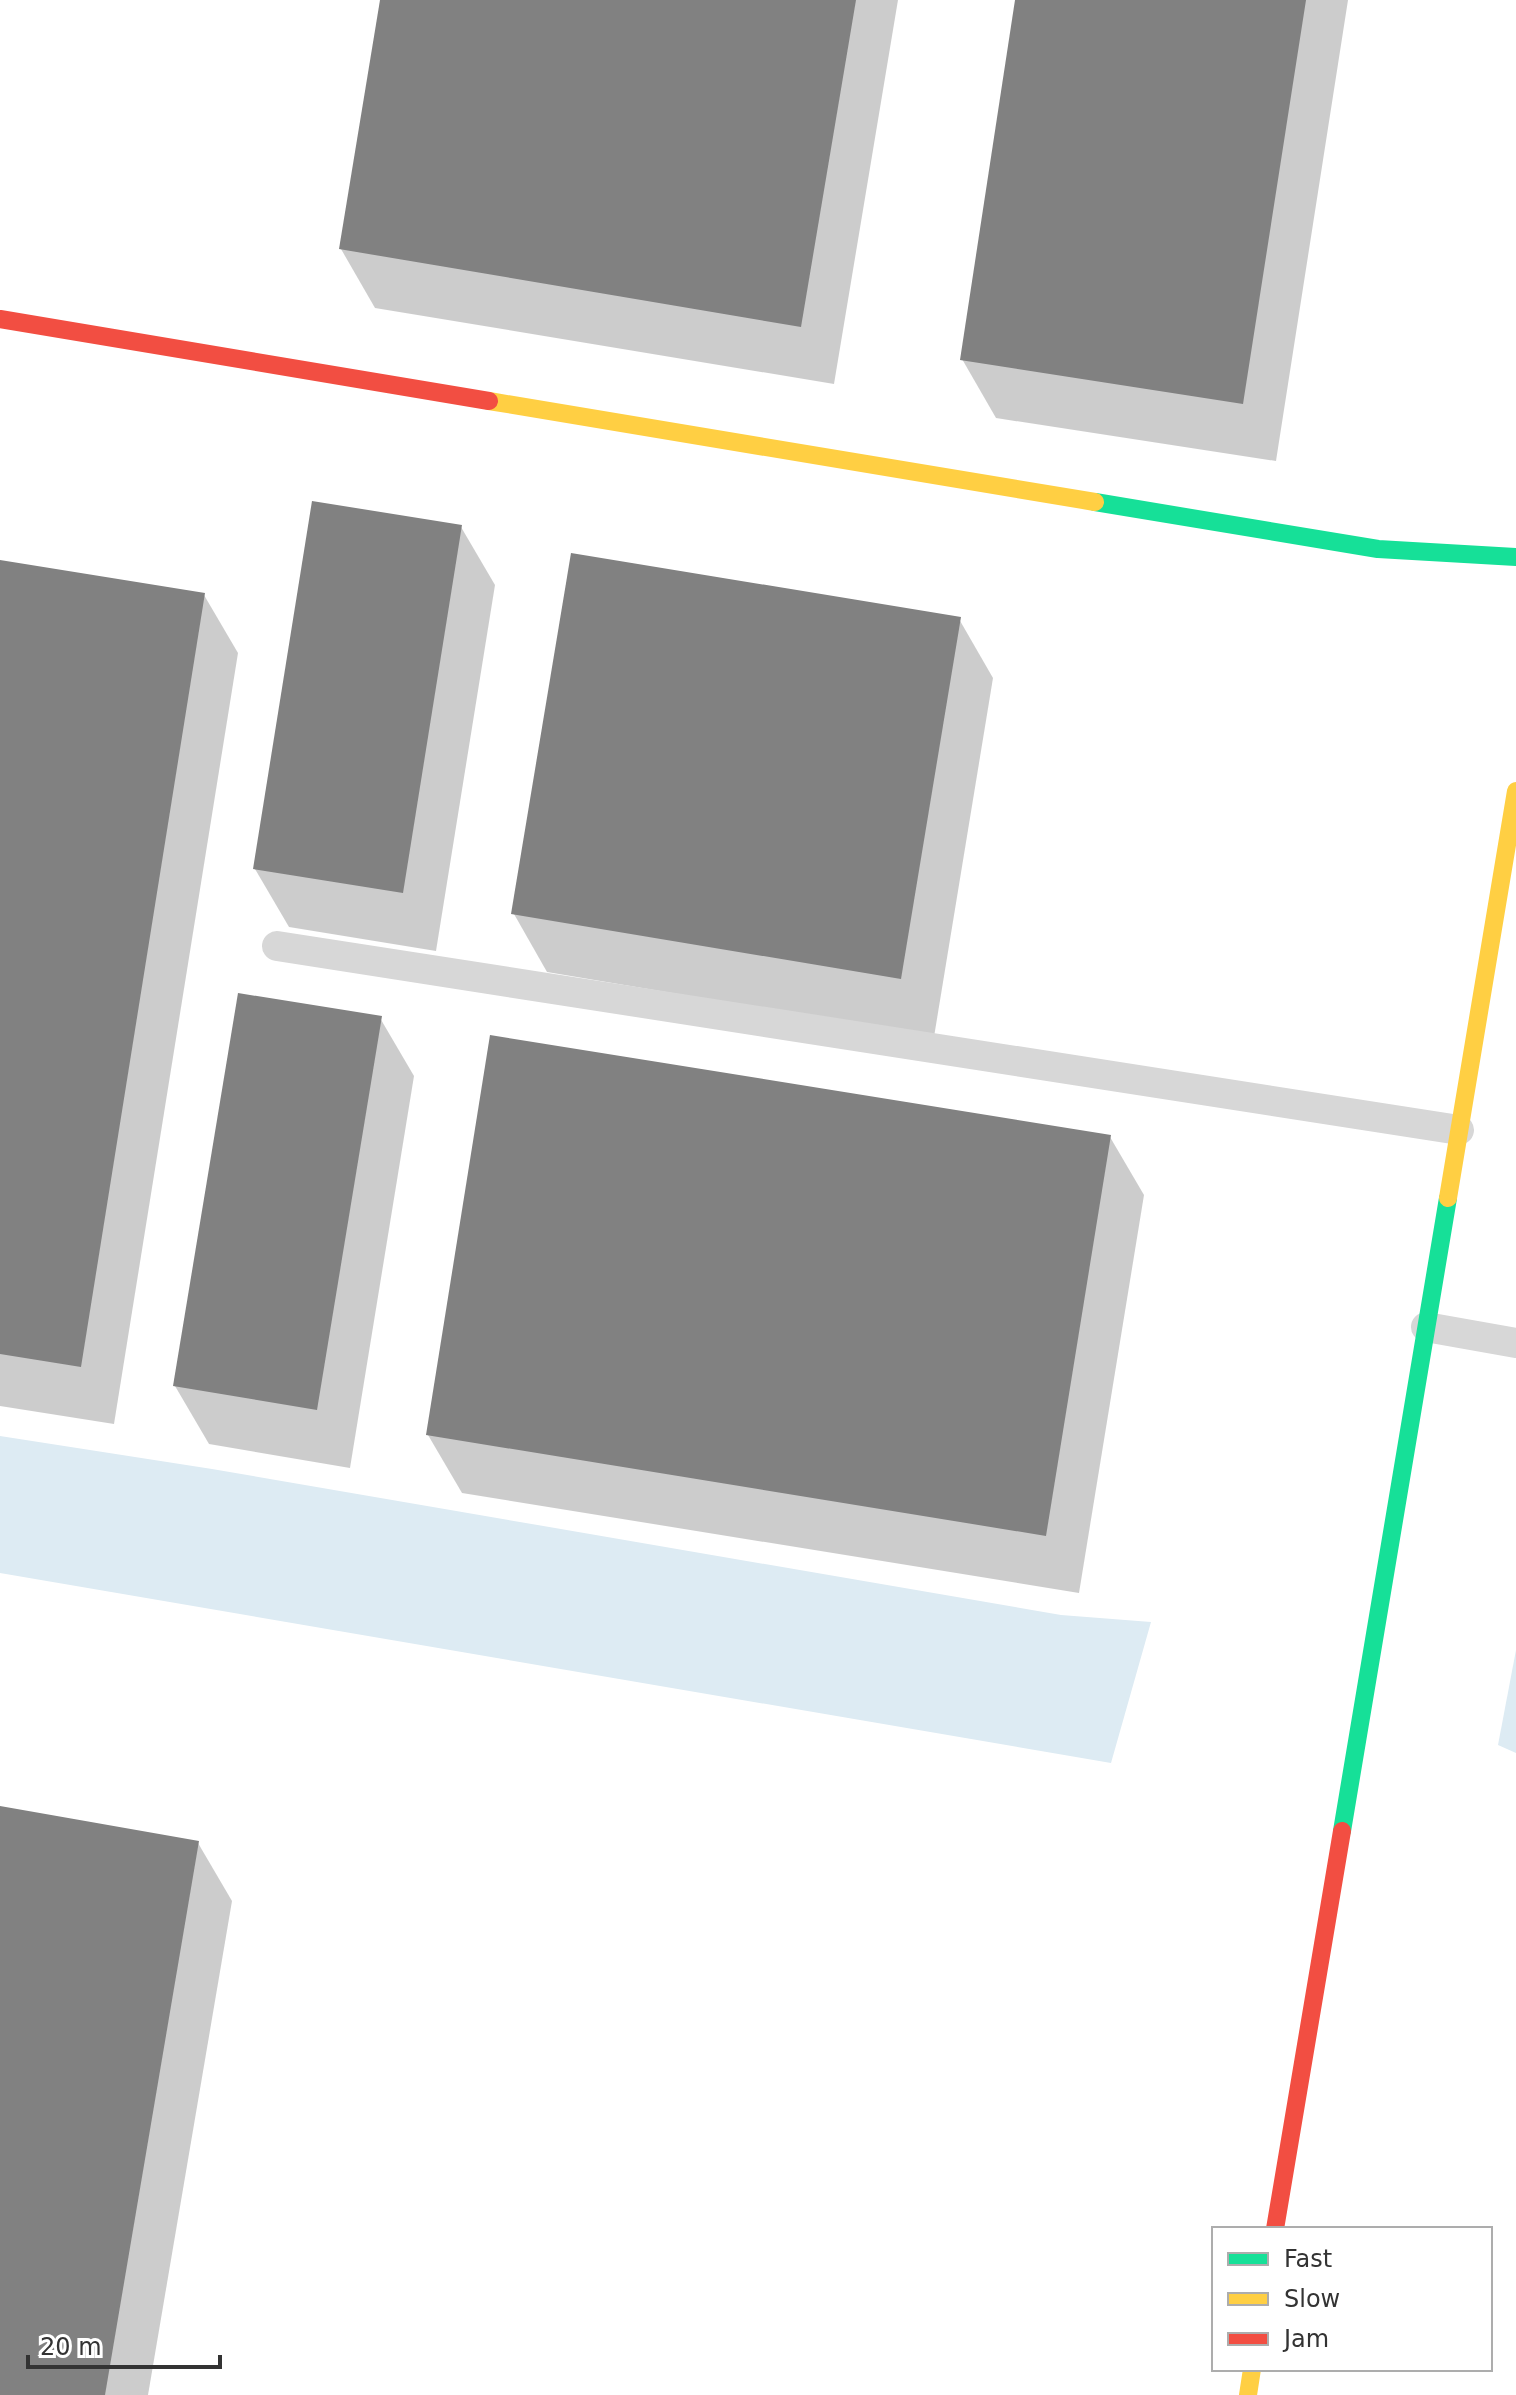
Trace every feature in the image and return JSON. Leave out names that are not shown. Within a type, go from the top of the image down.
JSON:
[{"type":"street","points":[[0,319],[1378,549],[1516,557]]},
{"type":"street","points":[[1275,2227],[1516,791]]},
{"type":"street","points":[[1248,2395],[1252,2371]]},
{"type":"lane","points":[[277,946],[1459,1130]]},
{"type":"lane","points":[[1426,1327],[1516,1343]]},
{"type":"shaded area","points":[[0,1436],[212,1469],[1061,1615],[1151,1622],[1111,1763],[0,1573]]},
{"type":"shaded area","points":[[1516,1650],[1516,1753],[1498,1745]]},
{"type":"building","points":[[380,0],[856,0],[801,327],[339,249]]},
{"type":"building","points":[[1015,0],[1306,0],[1243,404],[960,360]]},
{"type":"building","points":[[312,501],[462,525],[403,893],[253,869]]},
{"type":"building","points":[[571,553],[961,617],[901,979],[511,914]]},
{"type":"building","points":[[0,560],[205,593],[81,1367],[0,1354]]},
{"type":"building","points":[[238,993],[382,1016],[317,1410],[173,1386]]},
{"type":"building","points":[[490,1035],[1111,1135],[1046,1536],[426,1435]]},
{"type":"building","points":[[0,1806],[199,1841],[105,2395],[0,2395]]},
{"type":"traffic: fast","points":[[1095,502],[1378,549],[1516,557]]},
{"type":"traffic: fast","points":[[1342,1831],[1448,1198]]},
{"type":"traffic: slow","points":[[489,401],[1095,502]]},
{"type":"traffic: slow","points":[[1448,1198],[1516,791]]},
{"type":"traffic: slow","points":[[1248,2395],[1252,2371]]},
{"type":"traffic: jam","points":[[0,319],[489,401]]},
{"type":"traffic: jam","points":[[1275,2227],[1342,1831]]}]
